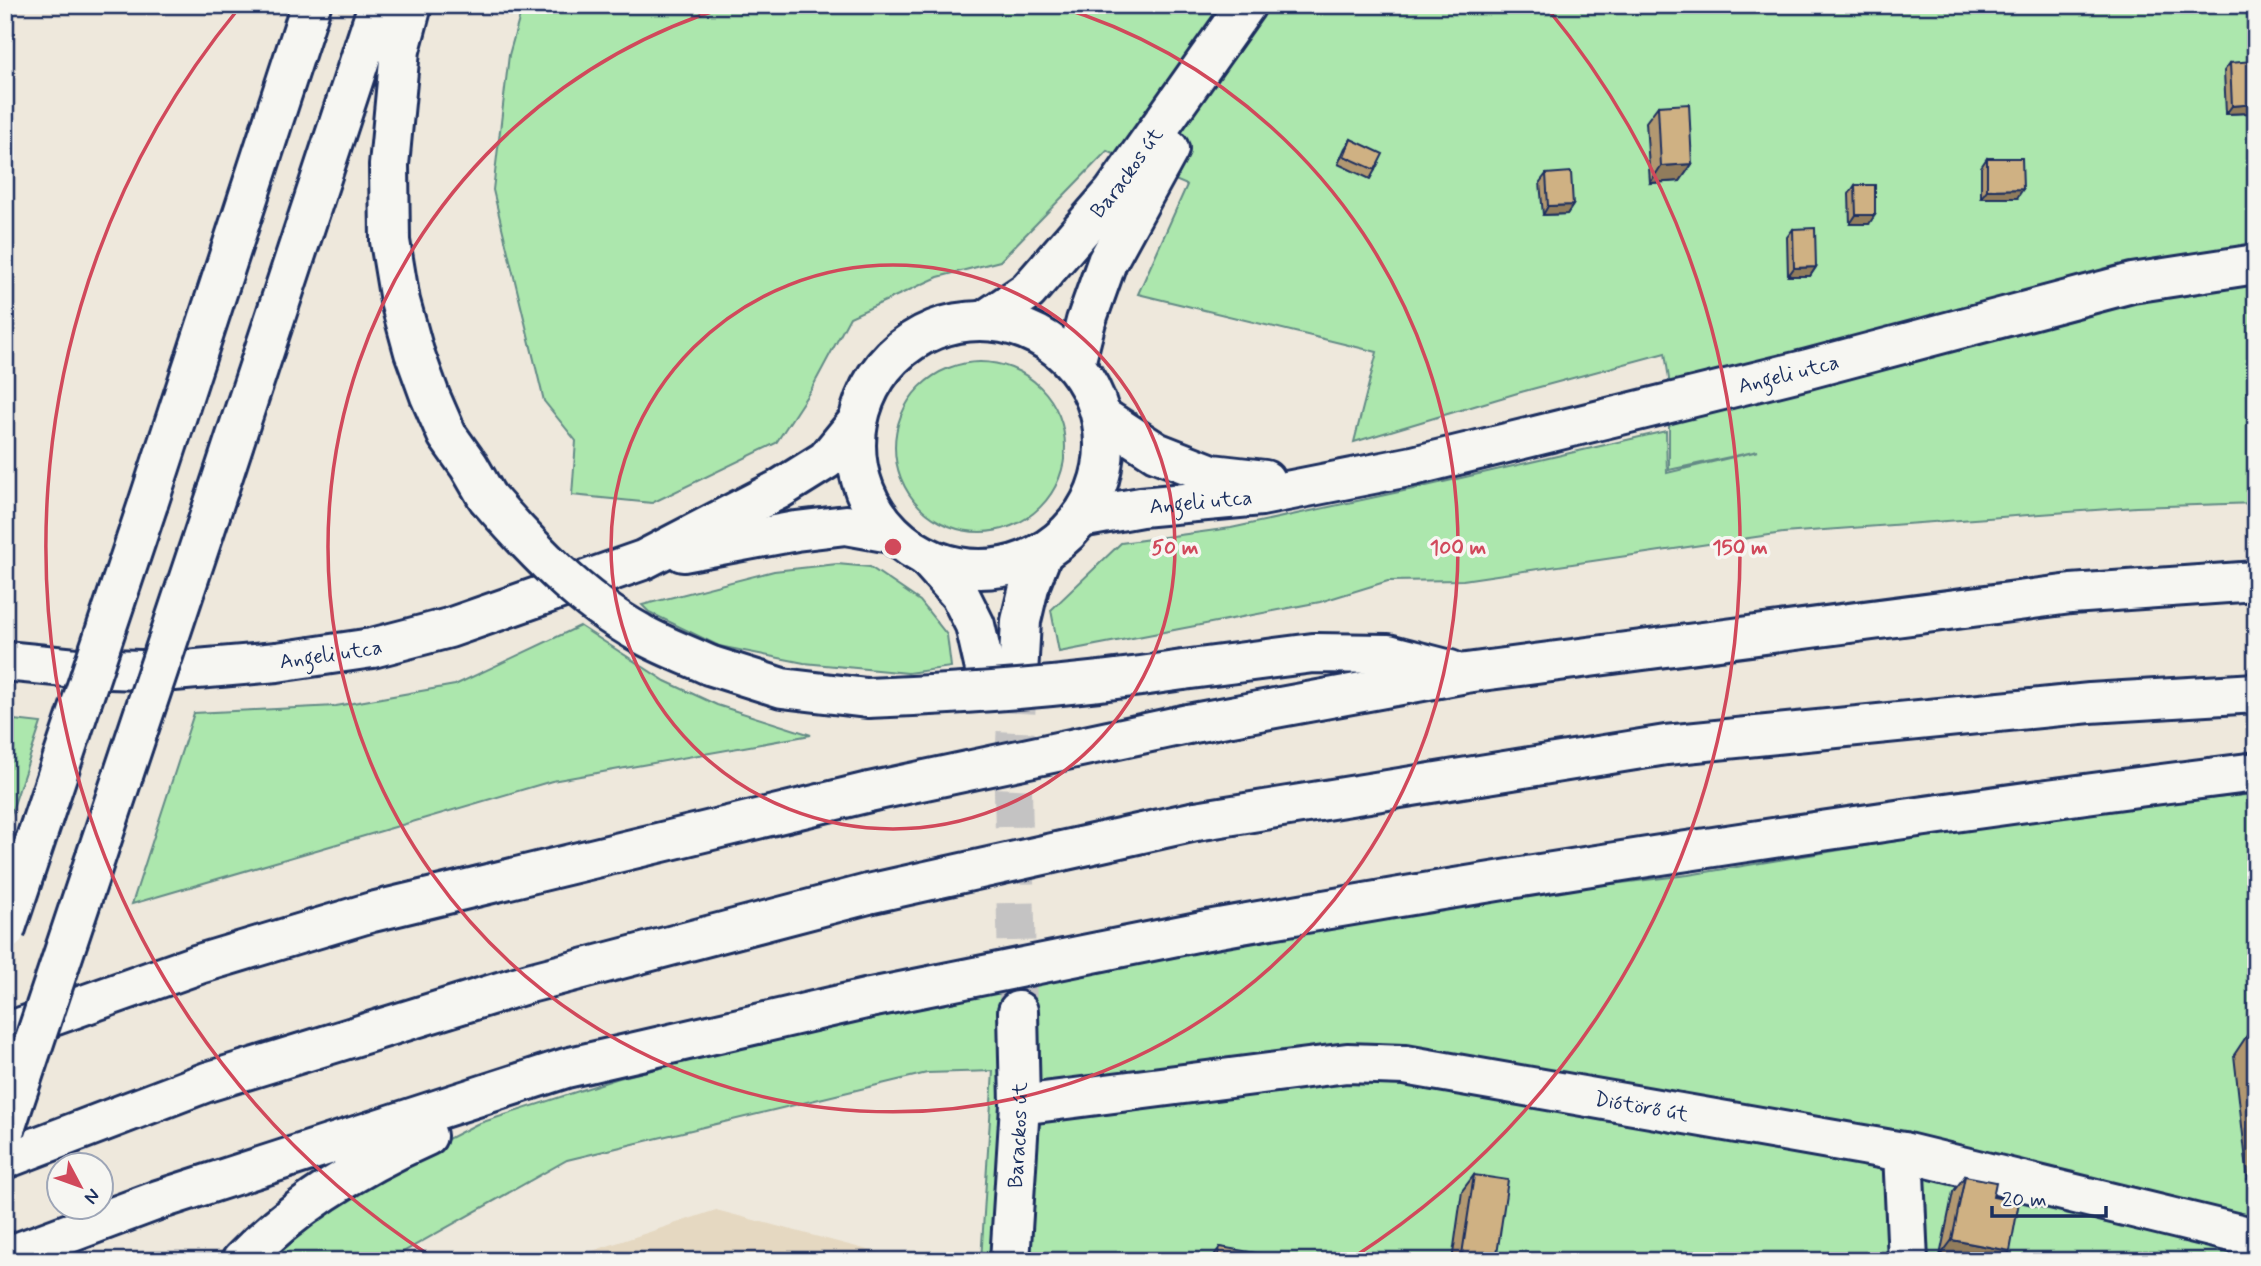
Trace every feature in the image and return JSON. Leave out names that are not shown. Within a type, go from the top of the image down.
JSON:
[{"type":"main road","points":[[5,932],[311,5]]},
{"type":"main road","points":[[5,1129],[378,5]]},
{"type":"main road","points":[[412,5],[400,50],[389,165],[390,241],[400,301],[414,352],[447,435],[487,497],[528,544],[586,596],[639,633],[709,665],[782,688],[867,698],[962,694],[1128,678],[1313,653],[1388,654],[1466,673]]},
{"type":"main road","name":"Barackos út","points":[[985,320],[1028,291],[1089,221],[1247,5]]},
{"type":"main road","name":"Barackos út","points":[[1075,364],[1086,321],[1107,262],[1247,5]]},
{"type":"main road","name":"Angeli utca","points":[[1080,518],[1141,507],[1261,496],[1413,466],[1808,369],[2132,283],[2256,264]]},
{"type":"main road","points":[[928,559],[950,567],[980,569],[1022,564],[1063,537],[1080,518],[1097,491],[1104,456],[1101,416],[1091,388],[1075,364],[1057,346],[1035,332],[985,320],[956,323],[928,332],[903,347],[882,368],[866,393],[858,421],[854,453],[858,473],[877,515],[891,533],[928,559],[960,595],[1002,677],[1021,621],[1029,587],[1043,552]]},
{"type":"main road","name":"Angeli utca","points":[[1101,416],[1156,452],[1212,474],[1266,480],[1323,482]]},
{"type":"main road","name":"Angeli utca","points":[[5,661],[76,668],[174,671],[277,663],[372,648],[449,628],[643,560],[778,490],[826,460],[858,421]]},
{"type":"main road","name":"Angeli utca","points":[[643,560],[796,531],[846,525],[891,533]]},
{"type":"main road","points":[[5,1033],[199,964],[372,912],[869,792],[1188,724],[1466,673],[2071,594],[2256,581]]},
{"type":"main road","points":[[5,1159],[207,1082],[516,987],[868,894],[1196,821],[1666,745],[2090,703],[2256,693]]},
{"type":"main road","points":[[5,1256],[158,1200],[566,1068],[870,998],[1202,930],[1450,887],[2256,772]]},
{"type":"main road","name":"Barackos út","points":[[1010,1261],[1020,1105],[1018,1011]]},
{"type":"main road","name":"Diótörő út","points":[[1020,1105],[1347,1063],[1405,1065],[1903,1152],[2256,1238]]},
{"type":"main road","points":[[241,1261],[263,1238],[320,1193],[378,1157],[566,1068]]},
{"type":"main road","points":[[1903,1152],[1908,1261]]},
{"type":"shaded area","points":[[716,1210],[910,1261],[562,1261]]},
{"type":"green space","points":[[523,5],[2256,5],[2256,503],[2136,507],[1783,533],[1463,580],[1388,581],[1320,602],[1059,652],[1051,610],[1121,543],[1231,528],[1666,431],[1667,473],[1758,451],[1669,470],[1669,379],[1665,353],[1521,392],[1354,442],[1377,352],[1138,294],[1187,185],[1107,151],[1000,261],[938,277],[850,317],[812,388],[776,443],[652,503],[572,495],[576,441],[544,401],[493,190],[509,55]]},
{"type":"green space","points":[[980,362],[1013,368],[1040,387],[1059,414],[1065,447],[1059,480],[1040,507],[1013,526],[980,532],[947,526],[920,507],[901,480],[895,447],[901,414],[920,387],[947,368]]},
{"type":"green space","points":[[837,564],[870,567],[920,601],[947,635],[951,667],[908,673],[804,663],[719,646],[649,612],[642,605],[774,571]]},
{"type":"green space","points":[[580,626],[665,681],[717,705],[811,735],[552,781],[132,904],[194,713],[336,706],[455,685]]},
{"type":"green space","points":[[5,719],[41,723],[5,832]]},
{"type":"green space","points":[[2256,794],[2256,1261],[981,1261],[993,1071],[927,1073],[567,1160],[387,1261],[268,1261],[289,1237],[366,1181],[477,1124],[619,1078],[903,1008],[1445,904],[1688,875],[2072,812]]},
{"type":"building","points":[[2253,61],[2255,104],[2232,106],[2230,63]]},
{"type":"building","points":[[1689,104],[1692,164],[1661,166],[1658,106]]},
{"type":"building","points":[[1351,139],[1383,154],[1375,170],[1344,156]]},
{"type":"building","points":[[1987,158],[2022,158],[2023,189],[1987,190]]},
{"type":"building","points":[[1571,172],[1573,205],[1548,206],[1546,174]]},
{"type":"building","points":[[1855,185],[1875,185],[1875,215],[1856,215]]},
{"type":"building","points":[[1815,228],[1816,267],[1794,268],[1793,229]]},
{"type":"building","points":[[2256,1030],[2256,1077],[2250,1031]]},
{"type":"building","points":[[1474,1175],[1508,1180],[1496,1261],[1461,1261]]},
{"type":"building","points":[[1965,1176],[1996,1182],[1993,1197],[2019,1202],[2010,1251],[1952,1240]]},
{"type":"building","points":[[1220,1247],[1286,1258],[1285,1261],[1217,1261]]},
{"type":"tunnel","points":[[1018,675],[1013,790],[1018,1011]]}]
